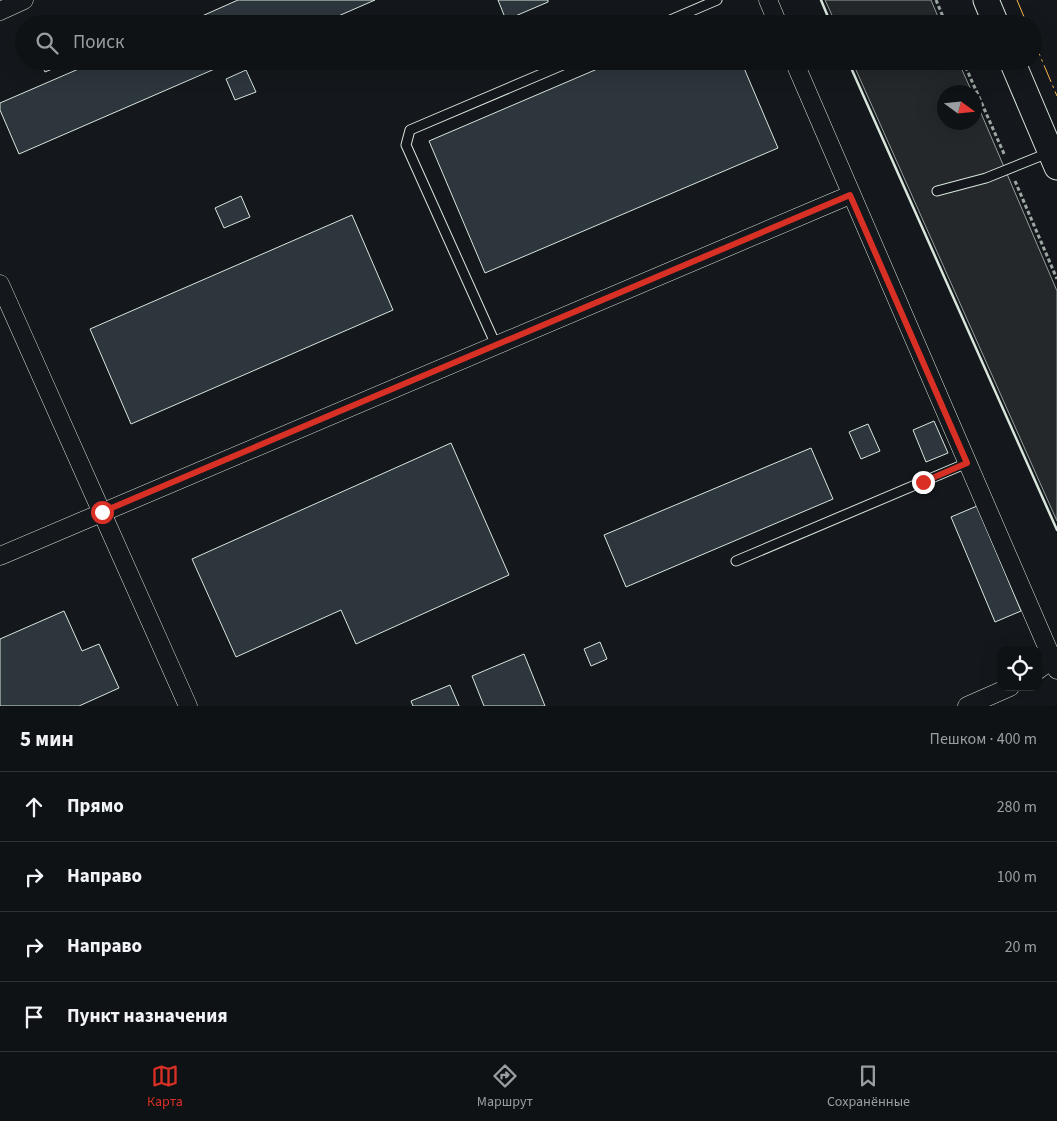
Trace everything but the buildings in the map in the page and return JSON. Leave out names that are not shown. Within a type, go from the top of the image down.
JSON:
[{"type":"street","points":[[0,11],[24,0]]},
{"type":"street","points":[[768,0],[774,15]]},
{"type":"street","points":[[986,0],[992,15]]},
{"type":"street","points":[[798,70],[850,195],[1054,658],[1042,667]]},
{"type":"street","points":[[1016,70],[1054,159]]},
{"type":"street","points":[[0,556],[850,195]]},
{"type":"street","points":[[0,284],[188,706]]},
{"type":"street","points":[[966,706],[1001,691]]},
{"type":"lane","points":[[682,15],[717,0]]},
{"type":"lane","points":[[496,345],[406,145],[410,130],[551,70]]},
{"type":"lane","points":[[937,191],[1054,159]]},
{"type":"lane","points":[[736,561],[967,463]]},
{"type":"path","points":[[936,0],[942,15]]},
{"type":"shaded area","points":[[825,0],[931,0],[937,15],[832,15]]},
{"type":"shaded area","points":[[856,70],[962,70],[969,85],[937,85],[937,130],[982,130],[982,115],[1057,291],[1057,521]]},
{"type":"wall","points":[[821,0],[827,15]]},
{"type":"wall","points":[[852,70],[1057,530]]},
{"type":"power","points":[[1017,0],[1023,15]]},
{"type":"power","points":[[1042,60],[1057,96]]},
{"type":"route","points":[[102,512],[850,195],[967,463],[923,482]]}]
